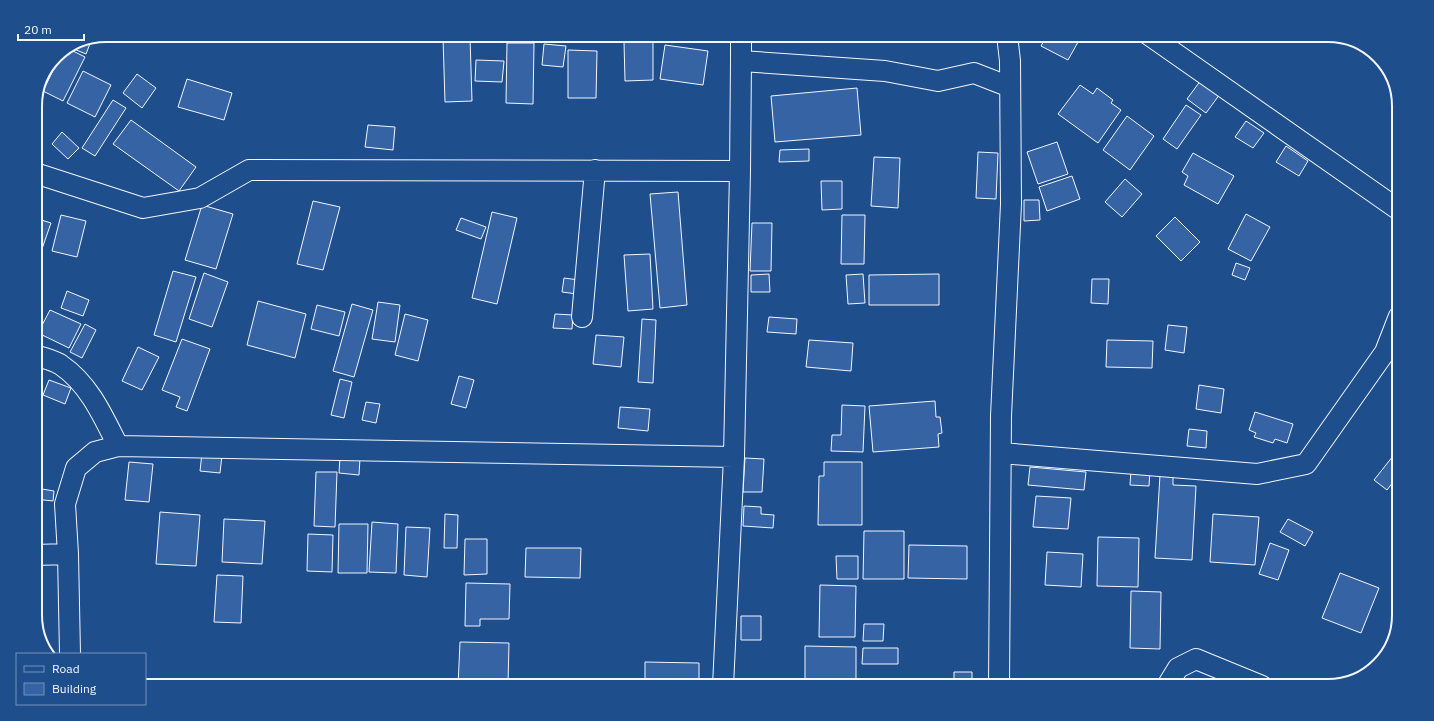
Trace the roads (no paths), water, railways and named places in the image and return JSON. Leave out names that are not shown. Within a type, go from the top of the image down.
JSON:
[{"type":"street","points":[[723,679],[734,457],[741,42]]},
{"type":"street","points":[[999,679],[1002,408],[1011,204],[1010,61],[1008,42]]},
{"type":"street","points":[[1159,42],[1392,205]]},
{"type":"street","points":[[741,61],[885,71],[938,81],[974,73],[1010,87]]},
{"type":"street","points":[[42,175],[143,208],[200,198],[248,170],[740,171]]},
{"type":"street","points":[[582,317],[595,170]]},
{"type":"street","points":[[1001,453],[1258,474],[1306,464],[1385,352],[1392,334]]},
{"type":"street","points":[[42,358],[60,364],[76,378],[89,393],[118,446]]},
{"type":"street","points":[[70,653],[68,554],[65,504],[76,468],[95,452],[118,446],[734,457]]},
{"type":"street","points":[[42,555],[68,554]]},
{"type":"street","points":[[1171,679],[1178,668],[1196,659],[1245,679]]}]
